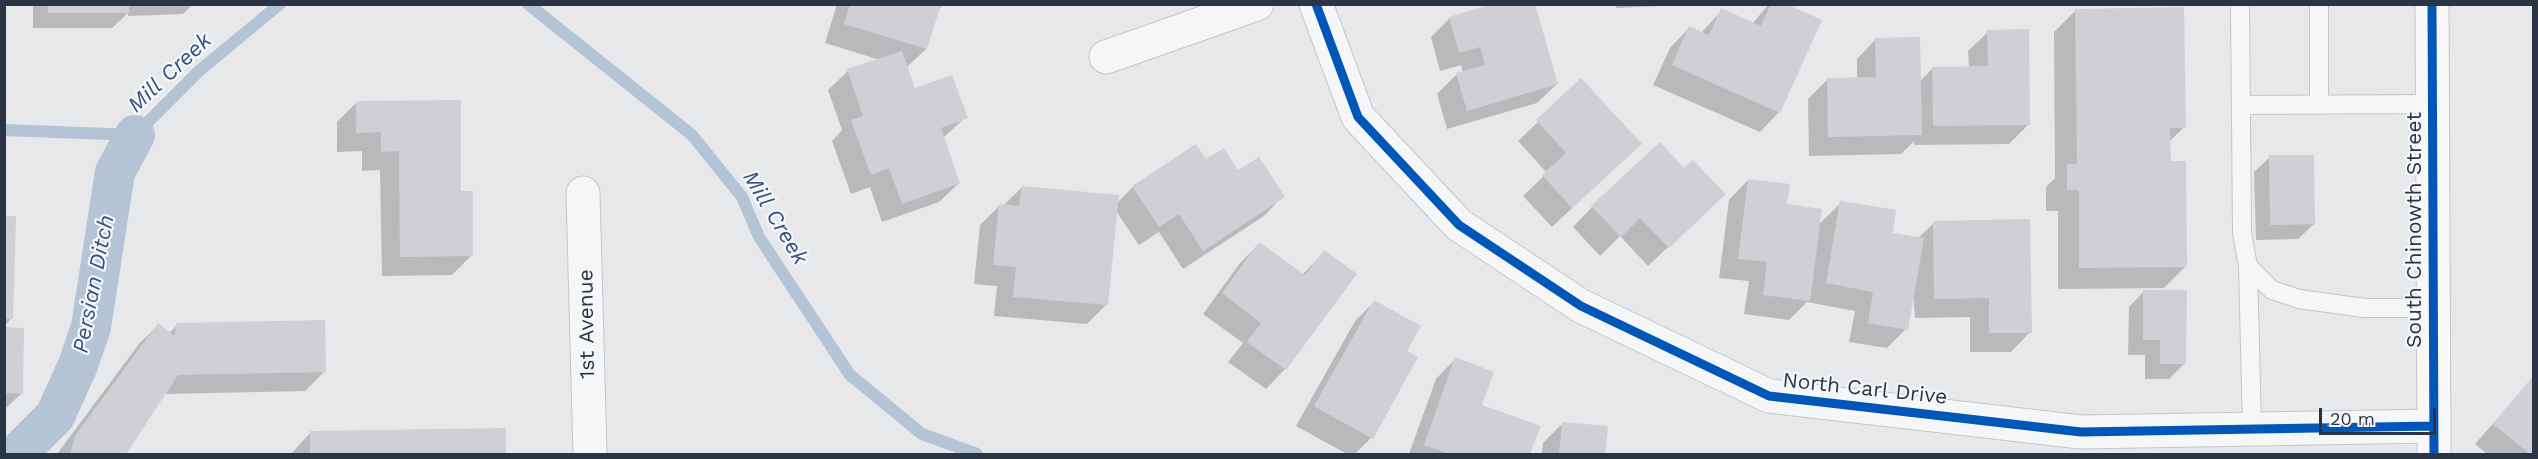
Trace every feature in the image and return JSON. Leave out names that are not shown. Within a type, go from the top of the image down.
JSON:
[{"type":"street","points":[[1106,57],[1257,4]]},
{"type":"street","name":"North Carl Drive","points":[[1316,4],[1358,117],[1459,225],[1581,306],[1769,396],[2081,432],[2252,428],[2434,440]]},
{"type":"street","name":"South Chinowth Street","points":[[2432,4],[2434,440]]},
{"type":"street","name":"1st Avenue","points":[[583,193],[590,454]]},
{"type":"lane","points":[[2240,4],[2242,233],[2248,266],[2252,428]]},
{"type":"lane","points":[[2319,4],[2319,104]]},
{"type":"lane","points":[[2241,105],[2433,104]]},
{"type":"lane","points":[[2248,266],[2272,290],[2299,299],[2364,308],[2434,308]]},
{"type":"building","points":[[48,4],[129,4],[129,13],[48,13]]},
{"type":"building","points":[[850,4],[941,4],[927,49],[844,24]]},
{"type":"building","points":[[1492,4],[1535,4],[1558,84],[1467,111],[1456,73],[1485,65],[1480,47],[1459,53],[1449,17]]},
{"type":"building","points":[[1771,4],[1787,4],[1822,20],[1780,113],[1672,65],[1689,26],[1709,35],[1721,8],[1761,26]]},
{"type":"building","points":[[2184,7],[2186,128],[2170,128],[2171,161],[2186,161],[2187,267],[2079,268],[2079,190],[2067,190],[2067,164],[2077,164],[2075,9]]},
{"type":"building","points":[[2029,29],[2030,125],[1933,126],[1932,67],[1988,66],[1987,30]]},
{"type":"building","points":[[1920,37],[1922,135],[1828,137],[1827,78],[1876,77],[1875,38]]},
{"type":"building","points":[[902,51],[915,88],[952,75],[968,118],[941,128],[960,183],[902,204],[889,168],[871,175],[851,120],[863,116],[847,69]]},
{"type":"building","points":[[1581,78],[1642,144],[1572,208],[1542,175],[1566,153],[1536,120]]},
{"type":"building","points":[[461,100],[461,191],[473,191],[473,256],[400,257],[399,151],[381,152],[381,132],[356,133],[356,101]]},
{"type":"building","points":[[1660,142],[1684,168],[1693,160],[1726,194],[1669,248],[1640,218],[1621,237],[1591,206]]},
{"type":"building","points":[[1196,144],[1206,159],[1224,148],[1238,170],[1259,157],[1285,197],[1203,251],[1179,214],[1159,227],[1132,186]]},
{"type":"building","points":[[2269,155],[2314,155],[2315,224],[2270,225]]},
{"type":"building","points":[[1748,179],[1790,184],[1787,204],[1822,209],[1810,301],[1763,295],[1767,262],[1738,259]]},
{"type":"building","points":[[1022,186],[1119,195],[1108,305],[1013,297],[1016,267],[993,265],[999,204],[1019,206]]},
{"type":"building","points":[[1840,201],[1896,210],[1893,233],[1924,238],[1908,330],[1868,323],[1873,292],[1826,283]]},
{"type":"building","points":[[4,216],[16,216],[13,319],[4,319]]},
{"type":"building","points":[[2030,219],[2032,333],[1989,333],[1989,298],[1934,299],[1933,221]]},
{"type":"building","points":[[1259,242],[1305,275],[1324,250],[1357,274],[1286,370],[1247,342],[1261,323],[1222,293]]},
{"type":"building","points":[[2143,290],[2187,290],[2186,364],[2160,364],[2160,340],[2143,340]]},
{"type":"building","points":[[1374,300],[1421,326],[1407,351],[1418,357],[1373,439],[1314,406]]},
{"type":"building","points":[[325,320],[326,372],[178,375],[126,454],[70,454],[75,436],[158,323],[175,336],[176,323]]},
{"type":"building","points":[[4,327],[24,328],[23,394],[4,393]]},
{"type":"building","points":[[1455,357],[1494,372],[1482,405],[1541,426],[1530,454],[1450,454],[1424,445]]},
{"type":"building","points":[[2534,375],[2534,454],[2530,454],[2493,424]]},
{"type":"building","points":[[1562,422],[1608,426],[1605,454],[1559,454]]},
{"type":"building","points":[[506,428],[506,454],[310,454],[310,431]]},
{"type":"waterway","name":"Mill Creek","points":[[4,130],[135,135],[199,71],[280,4]]},
{"type":"waterway","name":"Mill Creek","points":[[528,4],[692,135],[742,197],[759,237],[850,375],[922,434],[977,454]]},
{"type":"waterway","name":"Persian Ditch","points":[[17,454],[55,416],[78,365],[91,327],[115,172],[135,135]]},
{"type":"cycle path","points":[[1316,4],[1358,117],[1459,225],[1581,306],[1769,396],[2081,432],[2434,426]]},
{"type":"cycle path","points":[[2432,4],[2434,454]]}]
